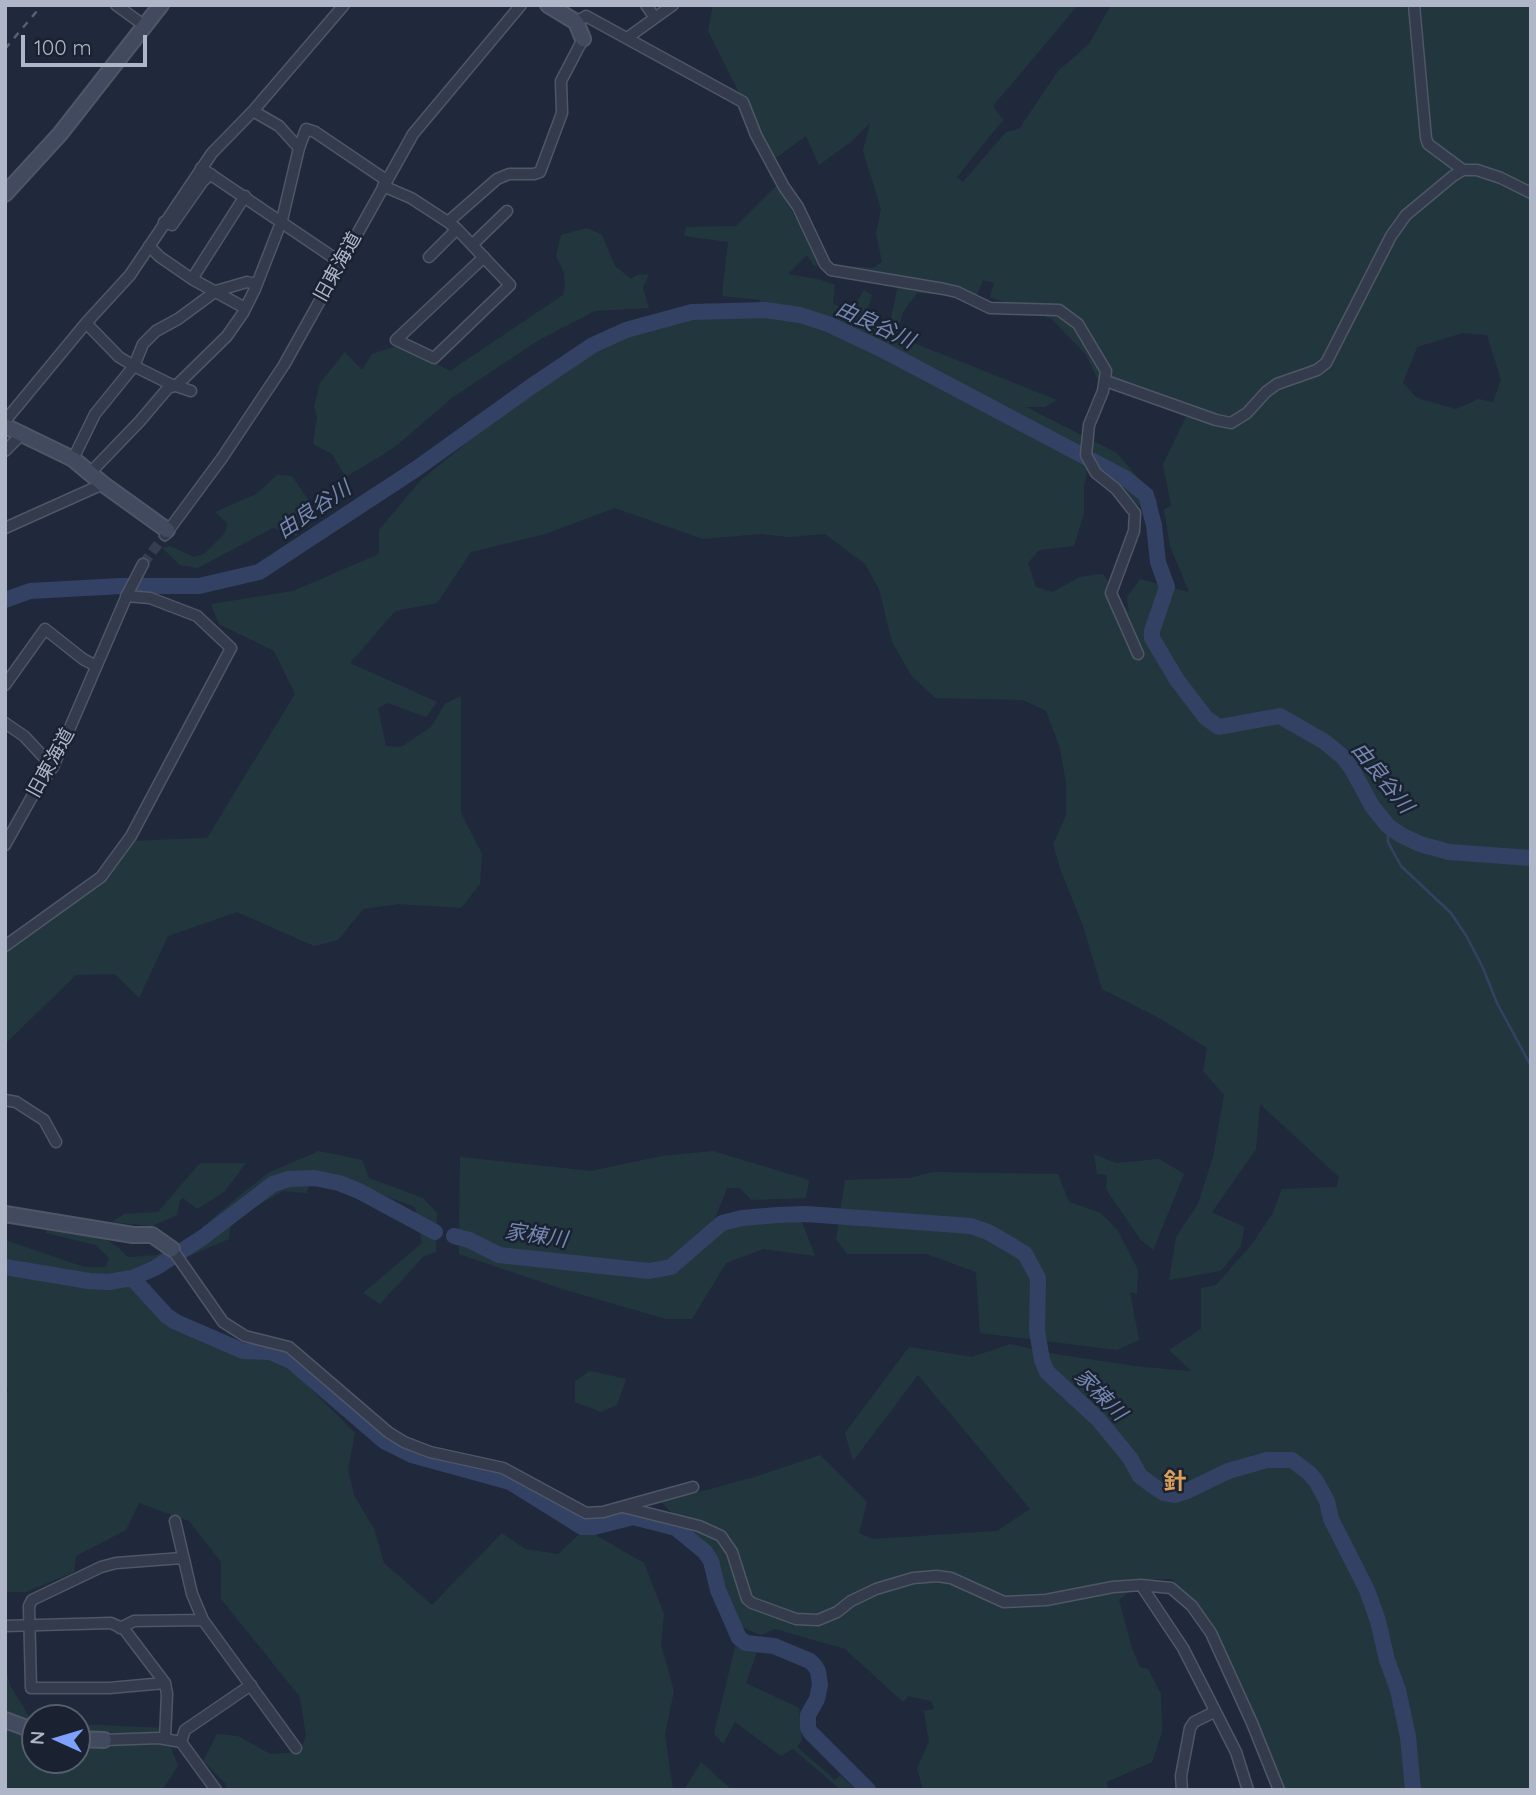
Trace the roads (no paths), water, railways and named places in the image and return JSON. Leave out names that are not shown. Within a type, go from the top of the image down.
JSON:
[{"type":"street","points":[[116,5],[145,26]]},
{"type":"street","points":[[5,194],[60,134],[162,5]]},
{"type":"street","points":[[166,533],[73,459],[5,424],[86,323],[130,275],[212,153],[253,111],[344,5]]},
{"type":"street","name":"旧東海道","points":[[166,533],[222,458],[284,365],[413,134],[521,5]]},
{"type":"street","points":[[429,257],[453,225],[497,179],[509,174],[540,172],[562,113],[561,81],[583,38],[576,22],[548,5]]},
{"type":"street","points":[[646,5],[655,18]]},
{"type":"street","points":[[627,38],[673,5]]},
{"type":"street","points":[[1414,5],[1426,138],[1428,144],[1463,170]]},
{"type":"street","points":[[576,22],[586,16],[744,102],[756,135],[798,207],[825,264],[831,270],[944,289],[967,296],[990,308],[1059,310],[1078,324],[1106,370],[1105,382],[1089,425],[1086,455],[1096,473],[1116,489],[1135,513],[1134,531],[1111,593],[1138,654]]},
{"type":"street","points":[[253,111],[279,126],[299,148]]},
{"type":"street","points":[[91,472],[168,388],[177,385],[227,336],[245,308],[282,220],[306,129],[315,132],[385,183],[453,225],[484,257],[510,285],[434,358],[396,340],[484,257]]},
{"type":"street","points":[[201,168],[282,220],[340,262]]},
{"type":"street","points":[[1105,382],[1231,423],[1247,414],[1266,392],[1278,384],[1317,370],[1326,363],[1391,236],[1406,215],[1437,188],[1463,170],[1477,170],[1531,193]]},
{"type":"street","points":[[164,222],[172,225],[203,181],[211,174]]},
{"type":"street","points":[[192,278],[245,196]]},
{"type":"street","points":[[472,245],[506,211]]},
{"type":"street","points":[[149,246],[160,257],[192,278],[245,308]]},
{"type":"street","points":[[73,459],[95,414],[134,366],[143,344],[156,331],[178,319],[216,290],[247,282],[257,284]]},
{"type":"street","points":[[86,323],[120,357],[191,391]]},
{"type":"street","points":[[5,451],[22,434]]},
{"type":"street","points":[[7,525],[103,484]]},
{"type":"street","name":"旧東海道","points":[[5,845],[34,793],[53,766],[143,564]]},
{"type":"street","points":[[5,946],[101,877],[131,836],[231,648],[197,616],[150,598],[127,595]]},
{"type":"street","points":[[5,685],[46,629],[83,659],[96,666]]},
{"type":"street","points":[[5,723],[24,736],[53,766]]},
{"type":"street","points":[[5,1100],[16,1102],[44,1120],[56,1142]]},
{"type":"street","points":[[5,1214],[133,1235],[152,1235],[176,1253],[223,1322],[245,1336],[289,1347],[388,1432],[404,1442],[430,1452],[503,1468],[586,1513],[594,1514],[693,1487]]},
{"type":"street","points":[[622,1507],[699,1526],[721,1536],[732,1552],[747,1599],[751,1603],[796,1619],[818,1620],[876,1589],[913,1578],[937,1576],[951,1578],[1004,1602],[1046,1600],[1113,1587],[1141,1585],[1171,1588],[1200,1616],[1211,1633],[1279,1790]]},
{"type":"street","points":[[175,1521],[192,1594],[203,1619],[296,1748]]},
{"type":"street","points":[[165,1683],[109,1688],[31,1688],[29,1606],[32,1600],[102,1567],[116,1563],[182,1558]]},
{"type":"street","points":[[1141,1585],[1183,1648],[1236,1752],[1248,1790]]},
{"type":"street","points":[[120,1628],[134,1621],[203,1619]]},
{"type":"street","points":[[5,1626],[111,1623],[124,1629],[165,1683],[165,1739]]},
{"type":"street","points":[[181,1742],[185,1731],[251,1685]]},
{"type":"street","points":[[1182,1790],[1181,1776],[1190,1728],[1194,1722],[1214,1712]]},
{"type":"street","points":[[91,1740],[165,1739],[181,1742],[216,1790]]},
{"type":"waterway","name":"由良谷川","points":[[5,600],[30,591],[121,586],[199,586],[259,572],[416,469],[593,345],[626,330],[692,312],[765,310],[800,315],[828,324],[881,349],[1125,478],[1146,495],[1154,525],[1158,562],[1167,587],[1152,638],[1177,680],[1206,718],[1219,727],[1280,716],[1325,742],[1343,757],[1372,806],[1388,826],[1401,835],[1420,844],[1449,852],[1531,858]]},
{"type":"waterway","points":[[1388,826],[1388,842],[1401,866],[1451,913],[1467,937],[1497,1003],[1531,1066]]},
{"type":"waterway","name":"家棟川","points":[[5,1267],[89,1281],[109,1282],[132,1278],[155,1268],[202,1238],[273,1184],[289,1179],[315,1178],[339,1183],[435,1232]]},
{"type":"waterway","name":"家棟川","points":[[454,1236],[469,1240],[499,1255],[649,1271],[671,1267],[722,1223],[777,1215],[806,1214],[971,1226],[1014,1247],[1025,1254],[1038,1278],[1037,1331],[1047,1372],[1098,1419],[1130,1458],[1140,1476],[1164,1493],[1174,1495],[1228,1471],[1267,1460],[1292,1460],[1316,1481],[1327,1501],[1331,1519],[1367,1590],[1378,1621],[1408,1737],[1413,1790]]},
{"type":"waterway","points":[[132,1278],[167,1316],[176,1322],[243,1351],[270,1352],[291,1361],[384,1441],[412,1455],[510,1482],[582,1527],[594,1527],[633,1517],[676,1528],[705,1552],[711,1561],[718,1590],[739,1638],[746,1643],[774,1646],[810,1661],[815,1666],[820,1685],[817,1699],[808,1715],[808,1728],[868,1790]]},
{"type":"tunnel","points":[[143,564],[165,535]]},
{"type":"railway","points":[[5,49],[42,5]]},
{"type":"district","name":"針","points":[[1175,1482]]}]
